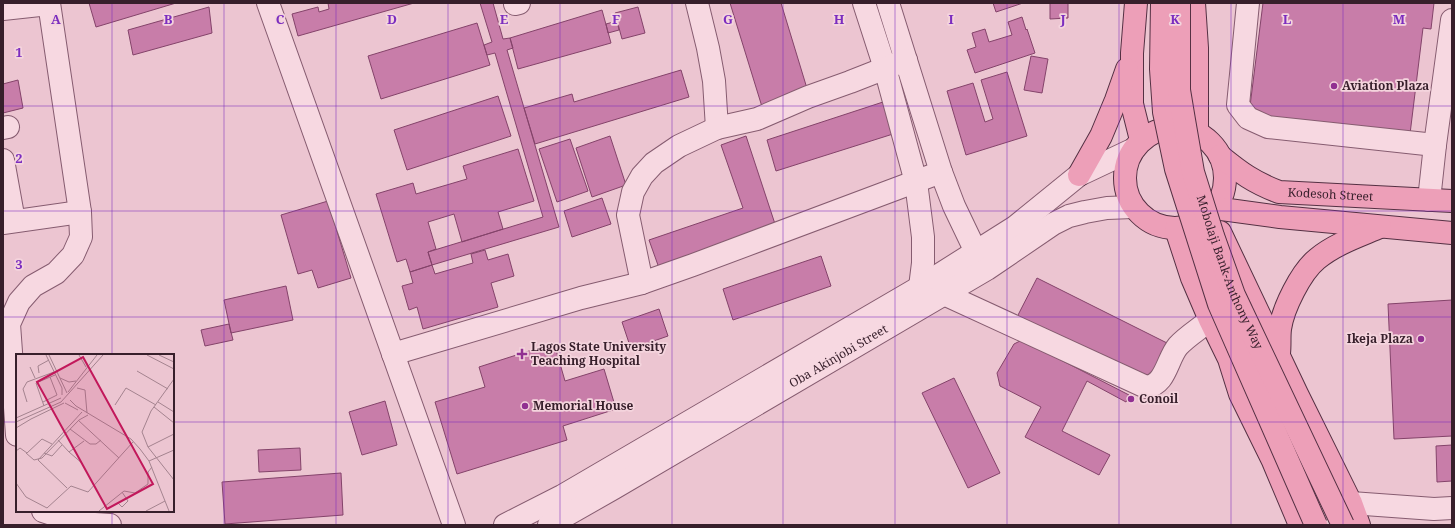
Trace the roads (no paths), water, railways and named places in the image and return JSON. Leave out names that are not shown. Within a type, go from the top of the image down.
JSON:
[{"type":"main road","points":[[1136,3],[1132,53],[1132,104],[1137,144]]},
{"type":"main road","name":"Mobolaji Bank-Anthony Way","points":[[1162,3],[1161,69],[1164,112],[1176,169],[1219,304],[1316,525]]},
{"type":"main road","name":"Mobolaji Bank-Anthony Way","points":[[1179,3],[1179,90],[1182,113],[1193,172],[1213,236],[1234,295],[1343,525]]},
{"type":"main road","points":[[1194,3],[1197,48],[1197,132]]},
{"type":"main road","points":[[1079,175],[1101,136],[1116,100],[1132,53]]},
{"type":"main road","points":[[1168,128],[1183,128],[1197,132],[1211,142],[1220,156],[1225,172],[1224,188],[1218,204],[1213,211],[1192,225],[1176,229],[1159,226],[1145,219],[1133,207],[1126,193],[1124,178],[1126,162],[1137,144],[1153,132],[1168,128]]},
{"type":"main road","name":"Kodesoh Street","points":[[1220,156],[1244,176],[1262,186],[1279,192],[1452,201]]},
{"type":"main road","points":[[1213,211],[1297,394],[1351,503],[1359,525]]},
{"type":"main road","name":"Kodesoh Street","points":[[1213,211],[1452,233]]},
{"type":"main road","points":[[1279,355],[1281,328],[1289,301],[1300,279],[1316,259],[1333,248],[1383,226]]},
{"type":"main road","points":[[1176,229],[1192,278],[1229,359],[1240,394],[1274,461],[1300,525]]},
{"type":"main road","points":[[1251,418],[1252,396],[1258,390],[1268,387],[1275,387],[1297,394]]},
{"type":"street","points":[[268,3],[454,525]]},
{"type":"street","points":[[697,3],[714,81],[717,128]]},
{"type":"street","points":[[864,3],[885,68],[916,182],[923,237],[923,263],[920,287]]},
{"type":"street","points":[[888,3],[941,172],[954,206],[976,252]]},
{"type":"street","points":[[1248,3],[1238,105],[1248,118],[1268,127],[1435,145]]},
{"type":"street","points":[[3,9],[49,4],[80,212],[81,237],[74,256],[56,273],[33,286],[19,302],[8,324],[16,423]]},
{"type":"street","points":[[1429,200],[1452,20]]},
{"type":"street","points":[[642,283],[628,215],[633,192],[642,176],[654,163],[679,146],[717,128],[758,119],[808,97],[906,60]]},
{"type":"street","points":[[505,525],[562,496],[920,287],[1015,227],[1049,201],[1079,175],[1137,144]]},
{"type":"street","points":[[3,160],[9,222],[80,212]]},
{"type":"street","points":[[393,354],[581,298],[642,283],[941,172]]},
{"type":"street","name":"Oba Akinjobi Street","points":[[549,525],[944,294],[987,268],[1053,224],[1069,216],[1107,208],[1133,207]]},
{"type":"street","points":[[944,294],[1146,387],[1152,387],[1160,380],[1177,347],[1210,320]]},
{"type":"street","points":[[1351,503],[1434,509],[1452,508]]},
{"type":"street","points":[[46,512],[79,523],[110,525]]},
{"type":"place","name":"Aviation Plaza","points":[[1334,86]]},
{"type":"place","name":"Ikeja Plaza","points":[[1421,339]]},
{"type":"place","name":"Lagos State University Teaching Hospital","points":[[522,354]]},
{"type":"place","name":"Conoil","points":[[1131,399]]},
{"type":"place","name":"Memorial House","points":[[525,406]]}]
